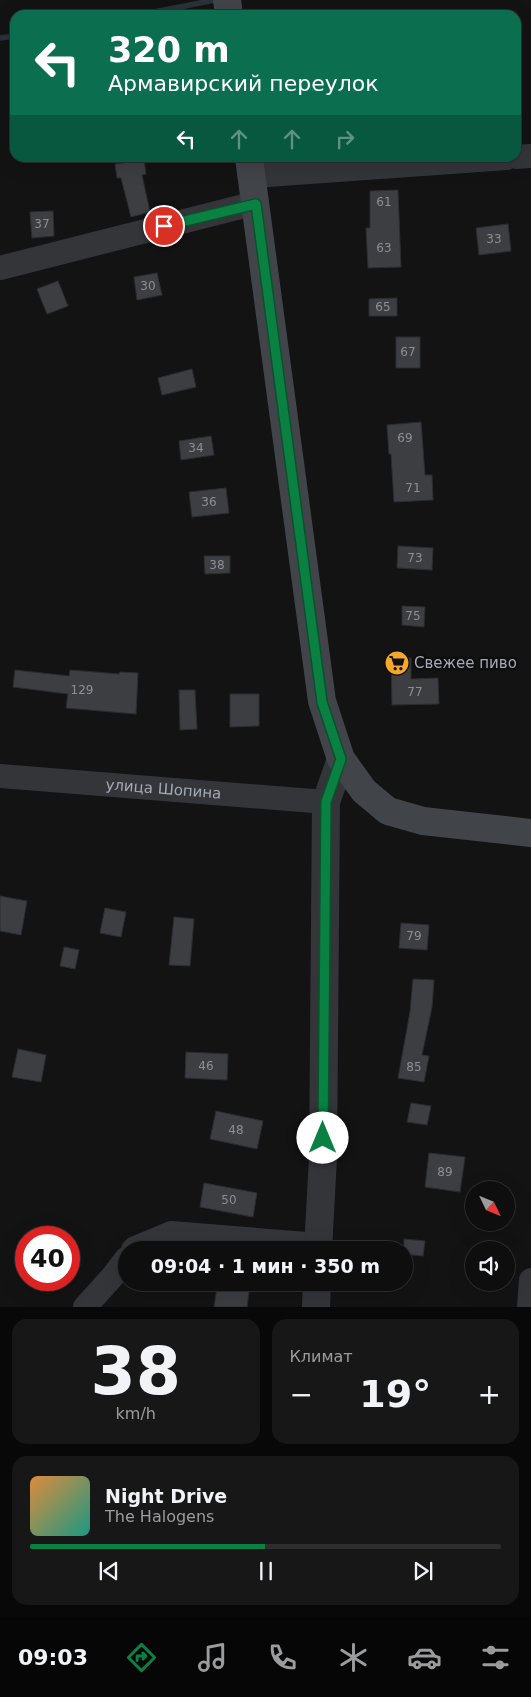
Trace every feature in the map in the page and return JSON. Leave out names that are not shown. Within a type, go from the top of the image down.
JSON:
[{"type":"main road","points":[[250,167],[322,702],[341,759],[364,791],[388,811],[423,821],[531,833]]},
{"type":"street","points":[[250,167],[393,162]]},
{"type":"street","points":[[0,268],[256,204]]},
{"type":"street","points":[[318,1241],[323,1157],[326,802],[341,759]]},
{"type":"street","name":"улица Шопина","points":[[0,776],[326,802]]},
{"type":"street","points":[[151,1241],[171,1232],[254,1241]]},
{"type":"street","points":[[85,1307],[118,1269]]},
{"type":"street","points":[[529,1307],[531,1280]]},
{"type":"street","points":[[316,1307],[317,1291]]},
{"type":"building","points":[[144,162],[146,174],[142,175],[150,212],[131,217],[121,178],[117,178],[115,164]]},
{"type":"building","points":[[398,190],[401,267],[368,268],[366,228],[370,228],[370,191]]},
{"type":"building","points":[[53,211],[54,236],[32,238],[30,212]]},
{"type":"building","points":[[508,224],[511,251],[479,255],[476,228]]},
{"type":"building","points":[[157,273],[162,295],[137,300],[134,277]]},
{"type":"building","points":[[58,281],[68,306],[47,314],[37,289]]},
{"type":"building","points":[[397,298],[397,316],[369,316],[369,299]]},
{"type":"building","points":[[396,337],[420,337],[420,368],[396,368]]},
{"type":"building","points":[[192,369],[196,387],[162,395],[158,378]]},
{"type":"building","points":[[421,422],[425,475],[432,475],[433,500],[394,502],[387,425]]},
{"type":"building","points":[[211,436],[214,455],[181,460],[179,441]]},
{"type":"building","points":[[226,488],[229,513],[192,517],[189,492]]},
{"type":"building","points":[[398,546],[433,548],[432,570],[397,568]]},
{"type":"building","points":[[204,556],[230,556],[230,573],[205,574]]},
{"type":"building","points":[[402,606],[425,607],[424,627],[402,625]]},
{"type":"building","points":[[391,658],[411,658],[411,679],[438,678],[439,704],[392,705]]},
{"type":"building","points":[[15,670],[69,676],[70,670],[119,674],[120,672],[138,673],[136,714],[66,708],[68,694],[13,687]]},
{"type":"building","points":[[179,690],[195,690],[197,729],[180,730]]},
{"type":"building","points":[[230,694],[259,694],[259,726],[230,727]]},
{"type":"building","points":[[0,896],[27,901],[21,935],[0,931]]},
{"type":"building","points":[[105,908],[126,912],[121,937],[100,933]]},
{"type":"building","points":[[174,917],[194,919],[190,966],[169,965]]},
{"type":"building","points":[[401,923],[429,925],[427,950],[399,948]]},
{"type":"building","points":[[64,947],[79,950],[75,969],[60,966]]},
{"type":"building","points":[[413,979],[434,980],[432,1007],[422,1055],[429,1056],[424,1082],[398,1078],[410,1012]]},
{"type":"building","points":[[18,1049],[46,1055],[41,1082],[12,1077]]},
{"type":"building","points":[[186,1052],[228,1054],[227,1080],[185,1078]]},
{"type":"building","points":[[411,1103],[431,1106],[427,1125],[407,1122]]},
{"type":"building","points":[[216,1111],[263,1121],[257,1149],[210,1139]]},
{"type":"building","points":[[429,1153],[465,1157],[460,1192],[425,1187]]},
{"type":"building","points":[[204,1183],[257,1193],[253,1217],[200,1207]]},
{"type":"building","points":[[404,1239],[425,1241],[423,1256],[413,1255],[413,1241],[404,1241]]},
{"type":"building","points":[[216,1291],[249,1292],[247,1307],[214,1307]]},
{"type":"waterway","points":[[164,10],[215,0]]},
{"type":"waterway","points":[[0,38],[10,37]]},
{"type":"place","name":"Свежее пиво","points":[[397,663]]},
{"type":"route","points":[[164,226],[256,204],[322,702],[341,759],[326,802],[323,1138]]}]
